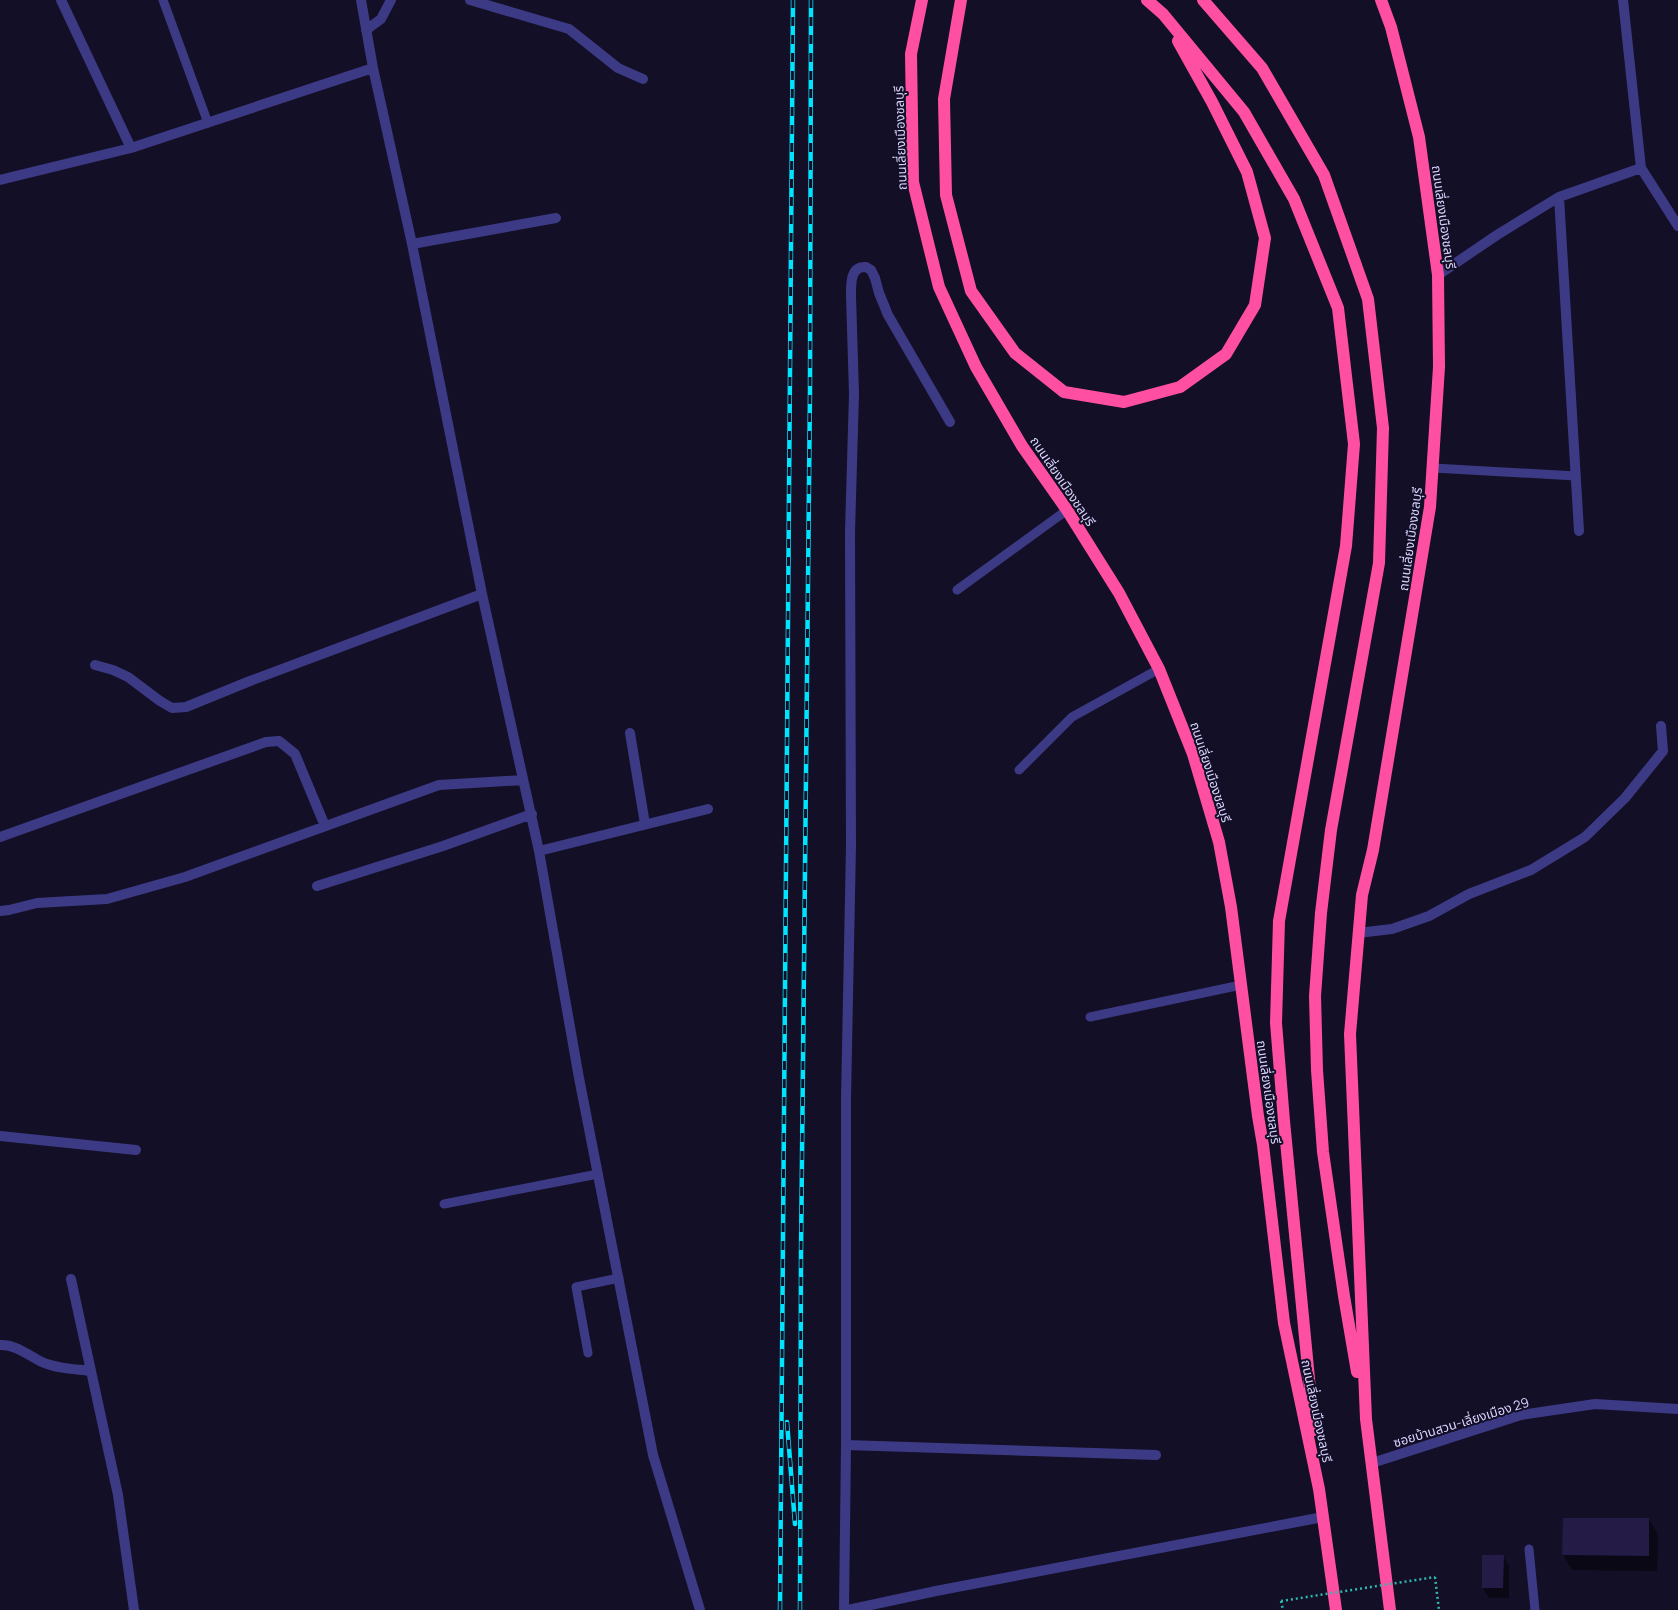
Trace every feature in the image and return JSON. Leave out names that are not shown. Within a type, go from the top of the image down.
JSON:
[{"type":"highway","name":"ถนนเลี่ยงเมืองชลบุรี","points":[[922,0],[911,54],[913,182],[939,287],[976,367],[1022,446],[1067,510],[1119,593],[1159,669],[1193,754],[1218,842],[1231,907],[1263,1145],[1284,1323],[1320,1489],[1336,1610]]},
{"type":"highway","points":[[961,0],[944,99],[946,195],[971,291],[1015,353],[1064,392],[1124,402],[1180,387],[1226,354],[1255,305],[1265,238],[1247,172],[1212,102],[1163,14]]},
{"type":"highway","points":[[1147,0],[1163,14],[1244,112],[1294,199],[1338,308],[1354,444],[1346,546],[1279,928],[1276,1023],[1284,1121],[1320,1489]]},
{"type":"highway","points":[[1203,0],[1262,68],[1324,175],[1368,299],[1383,428],[1379,563],[1331,830],[1320,913],[1315,996],[1317,1070],[1323,1152],[1344,1296],[1366,1419]]},
{"type":"highway","name":"ถนนเลี่ยงเมืองชลบุรี","points":[[1381,0],[1391,27],[1419,137],[1438,274],[1439,367],[1428,522],[1373,850],[1362,895],[1350,1034],[1366,1419],[1390,1610]]},
{"type":"street","points":[[61,0],[131,148]]},
{"type":"street","points":[[361,0],[373,68],[412,244],[482,594],[523,780],[532,814],[579,1078],[653,1455],[700,1610]]},
{"type":"street","points":[[366,30],[381,20],[391,0]]},
{"type":"street","points":[[470,0],[569,29],[618,68],[643,79]]},
{"type":"street","points":[[1623,0],[1641,168],[1678,226]]},
{"type":"street","points":[[0,180],[131,148],[373,68]]},
{"type":"street","points":[[1438,274],[1497,235],[1559,197],[1641,168]]},
{"type":"street","points":[[1559,197],[1579,531]]},
{"type":"street","points":[[412,244],[556,218]]},
{"type":"street","points":[[844,1610],[846,1445],[846,1098],[851,846],[850,532],[854,394],[851,279],[854,272],[858,268],[866,267],[871,270],[878,293],[888,314],[950,422]]},
{"type":"street","points":[[95,665],[113,670],[128,677],[172,708],[186,707],[250,681],[482,594]]},
{"type":"street","points":[[1358,933],[1392,929],[1429,916],[1469,894],[1531,870],[1584,837],[1625,798],[1662,751],[1660,726]]},
{"type":"street","points":[[630,733],[645,824]]},
{"type":"street","points":[[0,837],[266,742],[279,741],[295,754],[325,826]]},
{"type":"street","points":[[0,911],[37,902],[107,899],[185,877],[439,785],[523,780]]},
{"type":"street","points":[[539,851],[708,809]]},
{"type":"street","points":[[317,886],[443,846],[532,814]]},
{"type":"street","points":[[0,1136],[136,1150]]},
{"type":"street","points":[[71,1279],[118,1494],[134,1610]]},
{"type":"street","points":[[0,1345],[5,1344],[44,1363],[91,1371]]},
{"type":"street","name":"ซอยบ้านสวน-เลี่ยงเมือง 29","points":[[1372,1463],[1521,1415],[1595,1404],[1678,1409]]},
{"type":"street","points":[[846,1445],[1156,1455]]},
{"type":"street","points":[[848,1610],[936,1591],[1323,1517]]},
{"type":"lane","points":[[163,0],[208,123]]},
{"type":"lane","points":[[1433,468],[1576,476]]},
{"type":"lane","points":[[957,590],[1067,510]]},
{"type":"lane","points":[[1019,770],[1072,717],[1159,669]]},
{"type":"lane","points":[[1090,1018],[1241,985]]},
{"type":"lane","points":[[444,1204],[598,1174]]},
{"type":"lane","points":[[588,1353],[576,1287],[619,1278]]},
{"type":"lane","points":[[1529,1549],[1535,1610]]},
{"type":"path","points":[[1283,1610],[1281,1601],[1435,1577],[1439,1610]]},
{"type":"building","points":[[1563,1518],[1649,1518],[1649,1556],[1562,1555]]},
{"type":"building","points":[[1482,1555],[1504,1555],[1503,1588],[1482,1588]]},
{"type":"railway","points":[[780,1610],[793,0]]},
{"type":"railway","points":[[800,1610],[801,1254],[810,390],[811,0]]},
{"type":"railway","points":[[787,1422],[795,1524]]}]
